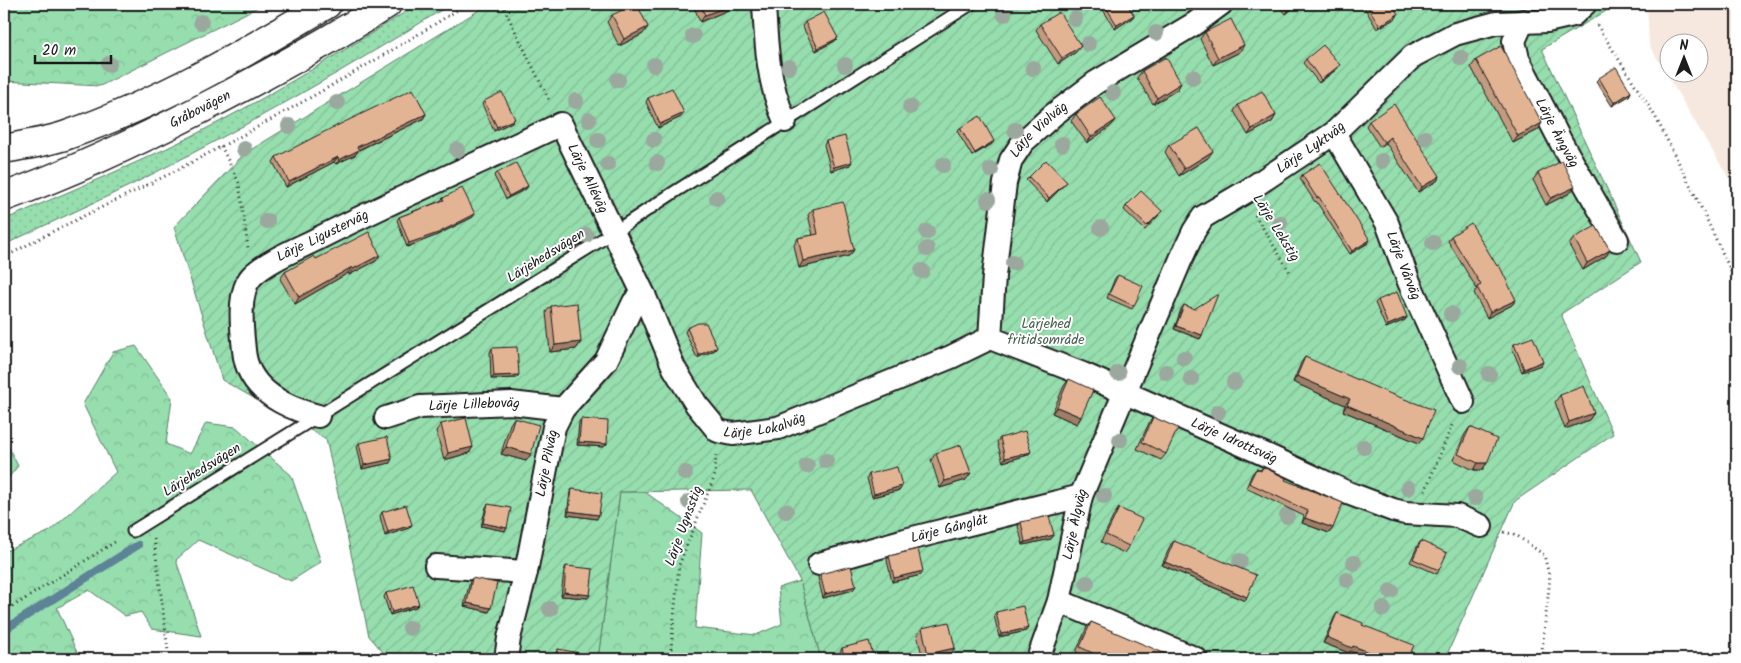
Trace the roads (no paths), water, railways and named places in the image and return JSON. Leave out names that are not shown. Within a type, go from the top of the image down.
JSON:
[{"type":"main road","points":[[4,149],[65,135],[142,105],[225,63],[327,4]]},
{"type":"main road","name":"Gråbovägen","points":[[4,197],[124,149],[270,74],[387,4]]},
{"type":"street","points":[[764,4],[767,58],[776,102],[785,121]]},
{"type":"street","name":"Lärje Violväg","points":[[990,338],[994,276],[1005,183],[1011,160],[1023,142],[1053,115],[1096,83],[1194,24],[1221,4]]},
{"type":"street","name":"Lärje Lyktväg","points":[[1125,394],[1180,259],[1203,217],[1242,194],[1334,133],[1413,56],[1455,34],[1496,23],[1547,21],[1574,15],[1585,5]]},
{"type":"street","name":"Lärje Ängväg","points":[[1523,21],[1514,41],[1518,59],[1562,144],[1617,240]]},
{"type":"street","name":"Lärje Alléväg","points":[[561,124],[614,232]]},
{"type":"street","name":"Lärje Ligusterväg","points":[[318,416],[294,409],[275,399],[252,376],[244,358],[242,324],[243,295],[251,277],[268,264],[334,231],[561,124]]},
{"type":"street","name":"Lärje Vårväg","points":[[1334,133],[1387,223],[1409,282],[1463,402]]},
{"type":"street","name":"Lärje Lokalväg","points":[[614,232],[644,295],[674,368],[696,404],[718,431],[733,434],[778,428],[951,357],[990,338]]},
{"type":"street","name":"Lärje Pilväg","points":[[506,659],[509,638],[526,572],[554,427],[563,409],[606,361],[634,302],[644,295]]},
{"type":"street","name":"Lärje Idrottsväg","points":[[990,338],[1083,374],[1348,493],[1392,510],[1416,514],[1457,516],[1481,526]]},
{"type":"street","name":"Lärje Älgväg","points":[[1038,659],[1059,601],[1081,496],[1125,394]]},
{"type":"street","name":"Lärje Lilleboväg","points":[[386,418],[420,407],[511,403],[563,409]]},
{"type":"street","name":"Lärje Gånglåt","points":[[819,564],[905,540],[1081,496]]},
{"type":"street","points":[[436,566],[526,572]]},
{"type":"street","points":[[1059,601],[1196,659]]},
{"type":"lane","name":"Lärjehedsvägen","points":[[134,530],[614,232],[785,121],[971,4]]},
{"type":"waterway","points":[[4,630],[138,545]]},
{"type":"park label","name":"Lärjehed fritidsområde","points":[[1046,332]]}]
